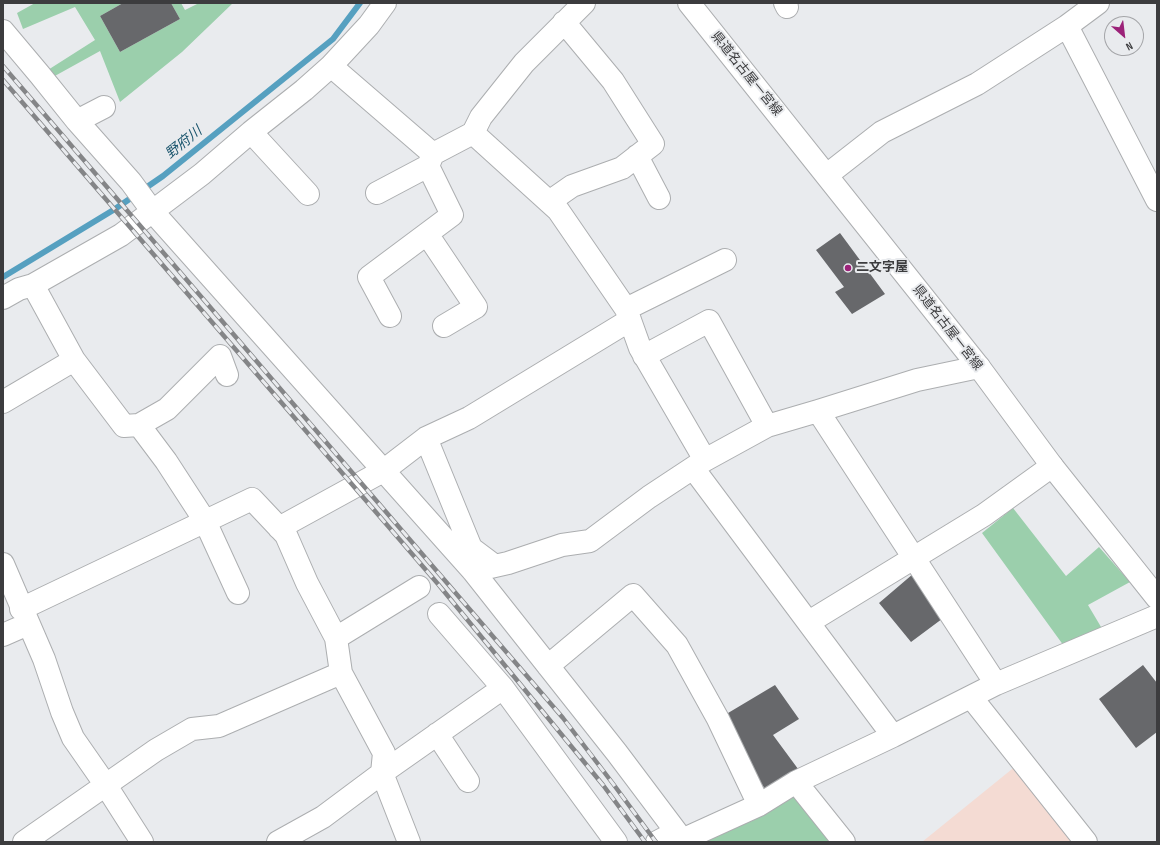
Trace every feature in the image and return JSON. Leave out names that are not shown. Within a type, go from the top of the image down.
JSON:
[{"type":"street","points":[[377,193],[473,133],[482,117],[524,63],[584,3]]},
{"type":"street","name":"県道名古屋一宮線","points":[[689,3],[979,368],[1052,466],[1157,598]]},
{"type":"street","points":[[827,176],[882,132],[977,84],[1067,26],[1098,3]]},
{"type":"street","points":[[3,298],[19,289],[34,285],[121,235],[150,210],[202,174],[331,66],[377,6]]},
{"type":"street","points":[[549,202],[572,186],[622,168],[653,144],[613,81],[564,22]]},
{"type":"street","points":[[1067,26],[1157,199]]},
{"type":"street","points":[[3,31],[77,121],[131,182],[150,210],[473,571],[617,753],[681,838]]},
{"type":"street","points":[[331,66],[430,160],[452,215],[369,277],[390,316]]},
{"type":"street","points":[[77,121],[104,107]]},
{"type":"street","points":[[251,132],[308,194]]},
{"type":"street","points":[[473,133],[558,210],[628,315],[640,348],[699,464],[809,622],[893,736]]},
{"type":"street","points":[[637,156],[659,198]]},
{"type":"street","points":[[427,234],[476,306],[444,326]]},
{"type":"street","points":[[279,528],[383,472],[426,438],[469,418],[628,315],[725,260]]},
{"type":"street","points":[[34,285],[74,360],[124,426],[139,425],[168,408],[220,356],[227,375]]},
{"type":"street","points":[[644,356],[709,320],[767,426]]},
{"type":"street","points":[[3,402],[74,360]]},
{"type":"street","points":[[473,571],[495,566],[562,545],[590,541],[649,497],[699,464],[767,426],[818,412],[917,380],[979,368]]},
{"type":"street","points":[[818,412],[996,684]]},
{"type":"street","points":[[139,425],[166,461],[205,521],[238,593]]},
{"type":"street","points":[[426,438],[471,548],[495,566]]},
{"type":"street","points":[[809,622],[913,557],[984,515],[1052,466]]},
{"type":"street","points":[[3,635],[25,617],[205,521],[252,499],[286,535],[307,583],[336,638],[341,673],[384,754],[382,772],[409,842]]},
{"type":"street","points":[[3,564],[44,659],[62,712],[73,738],[105,784],[142,842]]},
{"type":"street","points":[[336,638],[419,587]]},
{"type":"street","points":[[548,666],[633,595],[677,645],[718,719],[759,805]]},
{"type":"street","points":[[439,614],[503,688],[616,842]]},
{"type":"street","points":[[657,842],[681,838],[759,805],[796,782],[893,736],[996,684],[1157,616]]},
{"type":"street","points":[[24,842],[105,784],[192,728],[219,726],[341,673]]},
{"type":"street","points":[[278,842],[323,817],[382,772],[503,688]]},
{"type":"street","points":[[971,697],[1086,842]]},
{"type":"street","points":[[437,734],[468,781]]},
{"type":"street","points":[[796,782],[844,842]]},
{"type":"shaded area","points":[[1022,761],[1086,842],[922,842]]},
{"type":"green space","points":[[35,3],[123,3],[100,16],[120,52],[180,19],[171,3],[181,3],[185,10],[199,3],[233,3],[182,52],[120,102],[100,51],[53,77],[40,75],[95,40],[75,7],[23,29],[17,13]]},
{"type":"green space","points":[[1013,508],[1066,576],[1099,547],[1130,582],[1088,605],[1107,637],[1069,653],[982,533]]},
{"type":"green space","points":[[792,784],[829,842],[699,842]]},
{"type":"building","points":[[123,3],[171,3],[180,19],[120,52],[100,16]]},
{"type":"building","name":"二文字屋","points":[[840,233],[885,294],[852,314],[835,292],[844,287],[816,250]]},
{"type":"building","points":[[920,568],[950,613],[911,642],[879,603]]},
{"type":"building","points":[[1143,665],[1157,683],[1157,732],[1136,748],[1099,699]]},
{"type":"building","points":[[775,685],[799,719],[773,735],[804,777],[771,798],[718,719]]},
{"type":"waterway","name":"野府川","points":[[3,277],[115,209],[163,176],[333,39],[360,3]]},
{"type":"railway","points":[[3,66],[563,718],[656,842]]},
{"type":"railway","points":[[3,80],[438,584],[603,785],[645,842]]},
{"type":"place","name":"二文字屋","points":[[848,268]]}]
